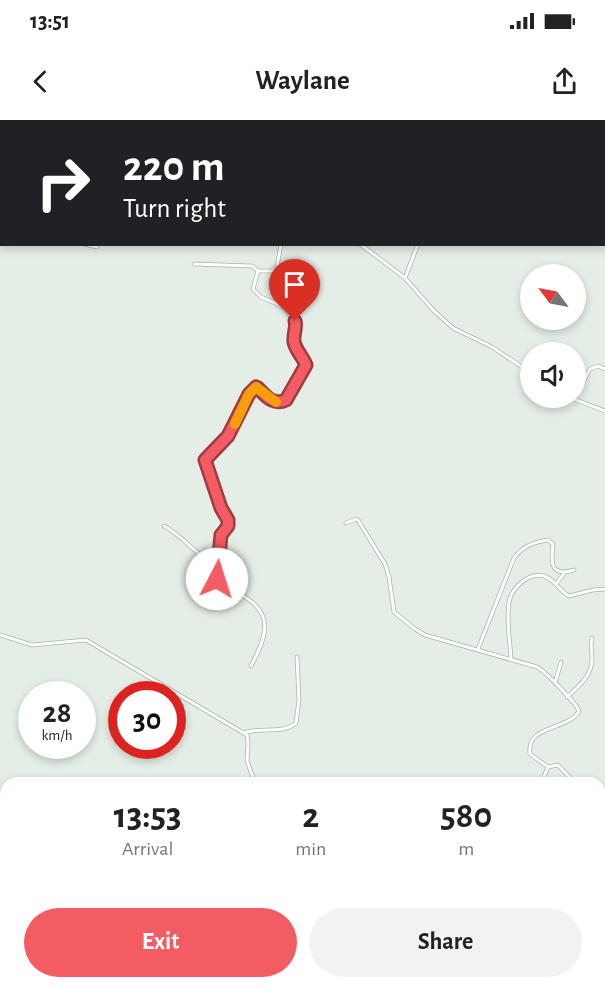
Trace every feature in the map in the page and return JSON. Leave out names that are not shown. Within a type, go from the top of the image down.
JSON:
[{"type":"street","points":[[93,246],[97,247]]},
{"type":"street","points":[[194,264],[252,266],[258,271],[272,271],[277,267],[281,246]]},
{"type":"street","points":[[363,246],[405,278],[434,311],[453,328],[492,347],[520,366]]},
{"type":"street","points":[[405,278],[417,246]]},
{"type":"street","points":[[251,666],[263,641],[263,614],[260,607],[248,598],[220,586],[217,579],[221,535],[228,526],[228,520],[221,508],[205,460],[228,436],[253,389],[258,388],[273,401],[284,401],[306,365],[298,354],[294,340],[297,324],[295,321],[282,306],[261,297],[253,289],[258,271]]},
{"type":"street","points":[[586,377],[591,368],[598,366],[605,369]]},
{"type":"street","points":[[586,402],[605,411]]},
{"type":"street","points":[[346,523],[358,520],[385,564],[389,577],[392,607],[397,615],[425,635],[537,666],[576,704],[579,710],[575,718],[540,732],[529,746],[533,757],[548,767],[558,765],[571,777]]},
{"type":"street","points":[[164,526],[218,567]]},
{"type":"street","points":[[478,649],[510,567],[520,550],[531,544],[550,541],[553,546],[550,555],[552,564],[565,572],[574,570]]},
{"type":"street","points":[[557,583],[565,572]]},
{"type":"street","points":[[510,658],[509,605],[512,595],[530,576],[545,577],[557,583],[569,596],[605,589]]},
{"type":"street","points":[[0,635],[32,645],[86,640],[244,733],[248,743],[247,761],[253,777]]},
{"type":"street","points":[[567,697],[590,673],[592,638]]},
{"type":"street","points":[[244,733],[253,729],[288,728],[296,723],[299,700],[297,657]]},
{"type":"street","points":[[555,683],[561,662]]},
{"type":"street","points":[[544,777],[548,767]]},
{"type":"slow traffic","points":[[235,424],[249,394],[256,387],[276,402]]},
{"type":"route","points":[[217,579],[221,535],[229,523],[221,508],[205,460],[228,436],[253,389],[258,388],[273,401],[286,400],[306,365],[296,348],[294,335],[297,324],[295,321]]}]
